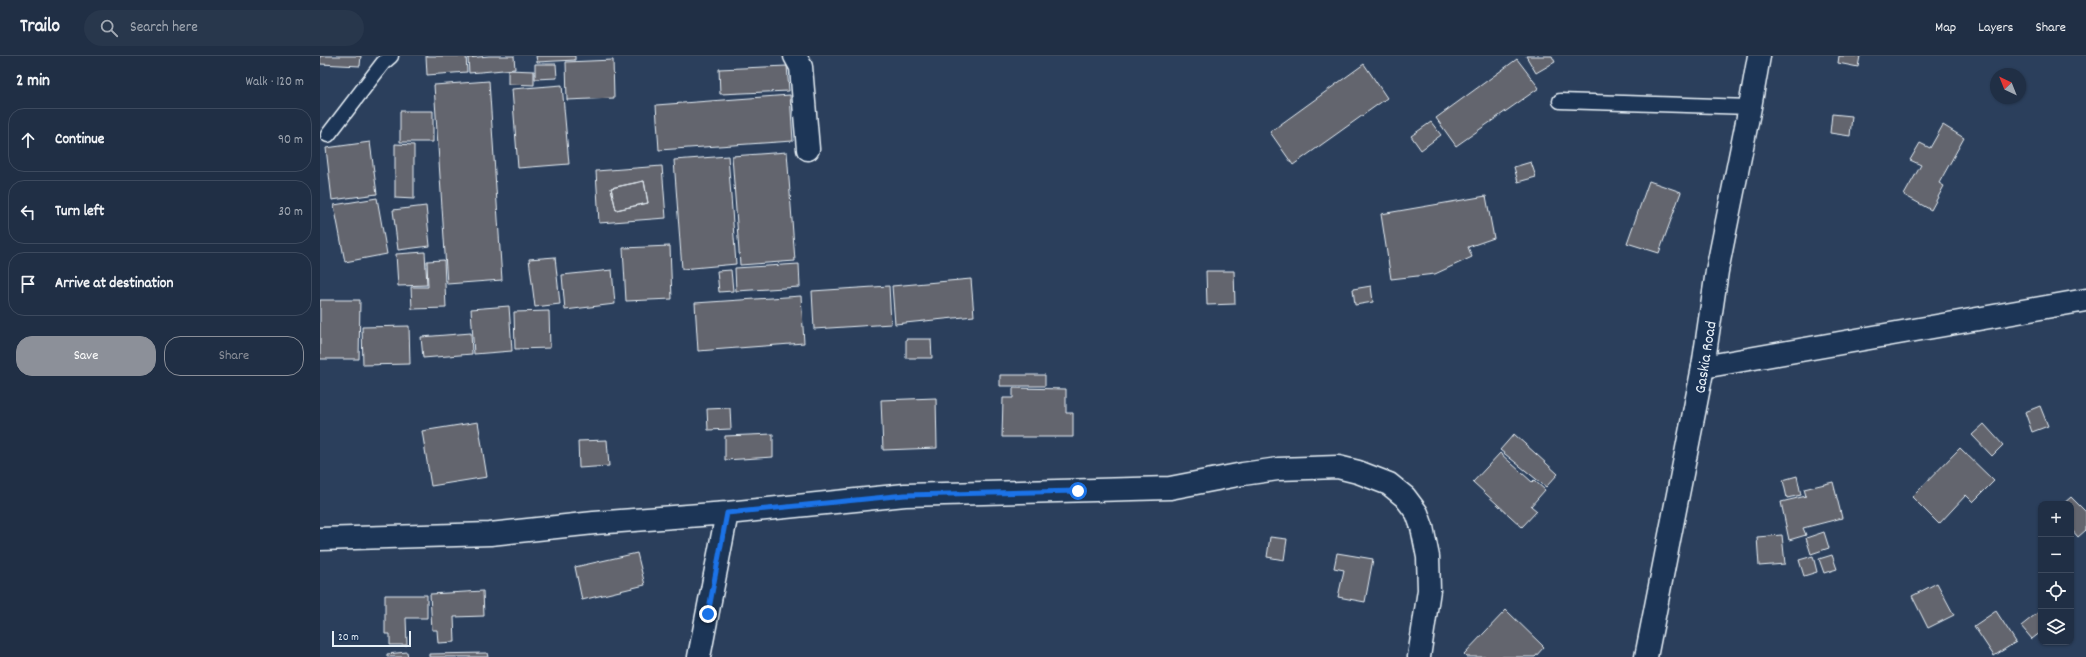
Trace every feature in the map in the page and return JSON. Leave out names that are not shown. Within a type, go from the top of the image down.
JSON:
[{"type":"street","points":[[795,56],[801,67],[808,149]]},
{"type":"street","name":"Gaskia Road","points":[[1646,657],[1703,367],[1717,271],[1759,56]]},
{"type":"street","points":[[1703,367],[2086,300]]},
{"type":"street","points":[[320,539],[490,534],[594,523],[727,513],[905,495],[1170,488],[1278,469],[1338,467],[1358,472],[1389,484],[1405,497],[1417,512],[1422,527],[1428,557],[1428,590],[1419,657]]},
{"type":"street","points":[[700,657],[727,513]]},
{"type":"lane","points":[[328,135],[383,63],[391,56]]},
{"type":"lane","points":[[1560,101],[1750,107]]},
{"type":"building","points":[[320,56],[361,56],[360,66],[320,64]]},
{"type":"building","points":[[426,56],[466,56],[467,72],[427,75]]},
{"type":"building","points":[[514,56],[515,69],[469,73],[468,58]]},
{"type":"building","points":[[536,56],[575,56],[575,60],[537,62]]},
{"type":"building","points":[[1526,56],[1552,56],[1555,62],[1536,73]]},
{"type":"building","points":[[1839,56],[1860,56],[1858,67],[1838,63]]},
{"type":"building","points":[[1517,59],[1539,88],[1456,146],[1436,118]]},
{"type":"building","points":[[613,60],[614,98],[567,100],[566,62]]},
{"type":"building","points":[[535,64],[556,64],[557,78],[535,79]]},
{"type":"building","points":[[1364,64],[1387,98],[1293,165],[1270,132]]},
{"type":"building","points":[[787,66],[789,91],[720,94],[719,69]]},
{"type":"building","points":[[508,70],[534,71],[534,85],[508,84]]},
{"type":"building","points":[[489,81],[502,280],[447,284],[434,85]]},
{"type":"building","points":[[562,85],[569,164],[518,168],[512,89]]},
{"type":"building","points":[[790,95],[793,141],[659,150],[656,105]]},
{"type":"building","points":[[400,111],[433,111],[433,142],[400,142]]},
{"type":"building","points":[[1832,114],[1852,116],[1850,136],[1830,133]]},
{"type":"building","points":[[1431,122],[1441,135],[1421,150],[1411,136]]},
{"type":"building","points":[[1943,125],[1964,138],[1939,183],[1944,186],[1931,210],[1904,195],[1921,165],[1910,160],[1920,143],[1930,148]]},
{"type":"building","points":[[370,142],[377,194],[332,200],[326,148]]},
{"type":"building","points":[[395,144],[414,145],[414,199],[395,198]]},
{"type":"building","points":[[787,152],[795,261],[740,265],[732,156]]},
{"type":"building","points":[[728,156],[736,264],[682,269],[674,160]]},
{"type":"building","points":[[1531,162],[1536,177],[1518,182],[1514,167]]},
{"type":"building","points":[[662,166],[666,218],[599,223],[596,171]],"holes":[[[644,181],[648,203],[616,210],[611,188]]]},
{"type":"building","points":[[644,181],[648,203],[616,210],[611,188]]},
{"type":"building","points":[[1649,181],[1681,192],[1659,253],[1627,243]]},
{"type":"building","points":[[1486,196],[1494,238],[1468,247],[1472,257],[1435,274],[1391,279],[1381,214]]},
{"type":"building","points":[[377,198],[387,254],[345,262],[334,205]]},
{"type":"building","points":[[426,206],[430,246],[398,250],[393,210]]},
{"type":"building","points":[[670,246],[672,299],[626,301],[623,248]]},
{"type":"building","points":[[425,252],[427,285],[398,286],[396,254]]},
{"type":"building","points":[[555,257],[560,304],[535,307],[529,259]]},
{"type":"building","points":[[444,260],[446,308],[412,309],[411,287],[428,287],[427,261]]},
{"type":"building","points":[[799,264],[800,287],[736,291],[735,268]]},
{"type":"building","points":[[612,270],[615,304],[565,310],[562,275]]},
{"type":"building","points":[[731,270],[733,291],[719,292],[717,271]]},
{"type":"building","points":[[1206,271],[1234,271],[1235,304],[1207,305]]},
{"type":"building","points":[[971,279],[974,316],[895,324],[892,286]]},
{"type":"building","points":[[889,286],[891,324],[814,329],[812,291]]},
{"type":"building","points":[[1371,286],[1373,302],[1355,305],[1353,289]]},
{"type":"building","points":[[801,296],[804,343],[698,351],[695,303]]},
{"type":"building","points":[[320,300],[360,300],[359,359],[320,359]]},
{"type":"building","points":[[509,306],[512,351],[474,354],[471,309]]},
{"type":"building","points":[[549,311],[550,348],[515,349],[514,312]]},
{"type":"building","points":[[409,326],[410,364],[363,365],[362,327]]},
{"type":"building","points":[[471,333],[472,354],[423,358],[421,337]]},
{"type":"building","points":[[906,339],[931,339],[932,358],[906,358]]},
{"type":"building","points":[[1000,375],[1045,375],[1045,386],[1000,386]]},
{"type":"building","points":[[1013,388],[1066,389],[1066,413],[1073,413],[1073,437],[1002,437],[1003,398],[1013,398]]},
{"type":"building","points":[[936,398],[937,448],[883,450],[881,400]]},
{"type":"building","points":[[2040,406],[2048,426],[2032,432],[2025,412]]},
{"type":"building","points":[[730,408],[731,429],[708,430],[707,409]]},
{"type":"building","points":[[478,422],[487,477],[431,486],[422,431]]},
{"type":"building","points":[[1984,424],[2003,445],[1992,456],[1972,435]]},
{"type":"building","points":[[773,434],[773,457],[725,460],[725,436]]},
{"type":"building","points":[[1514,434],[1558,474],[1546,487],[1500,450]]},
{"type":"building","points":[[607,440],[609,466],[579,468],[578,441]]},
{"type":"building","points":[[1960,448],[1994,481],[1973,502],[1966,495],[1939,524],[1912,497]]},
{"type":"building","points":[[1500,453],[1532,482],[1534,480],[1545,490],[1531,506],[1537,511],[1522,527],[1473,482]]},
{"type":"building","points":[[1797,476],[1801,495],[1787,498],[1783,480]]},
{"type":"building","points":[[1833,482],[1842,518],[1803,528],[1806,535],[1789,540],[1781,502],[1806,496],[1804,489]]},
{"type":"building","points":[[2071,497],[2086,512],[2086,530],[2078,537],[2074,532],[2074,501],[2066,501]]},
{"type":"building","points":[[1824,532],[1829,548],[1811,554],[1806,538]]},
{"type":"building","points":[[1782,535],[1785,564],[1759,566],[1757,537]]},
{"type":"building","points":[[1270,537],[1287,539],[1284,560],[1267,557]]},
{"type":"building","points":[[637,553],[645,585],[582,600],[575,567]]},
{"type":"building","points":[[1337,553],[1373,559],[1365,602],[1338,597],[1344,570],[1334,568]]},
{"type":"building","points":[[1832,555],[1837,569],[1824,573],[1819,559]]},
{"type":"building","points":[[1813,556],[1817,572],[1804,576],[1799,560]]},
{"type":"building","points":[[1937,583],[1954,615],[1928,628],[1912,596]]},
{"type":"building","points":[[483,591],[484,616],[454,617],[455,642],[438,643],[437,630],[432,630],[430,594]]},
{"type":"building","points":[[385,595],[427,595],[427,618],[406,618],[407,645],[390,645],[390,634],[385,634]]},
{"type":"building","points":[[1506,610],[1544,647],[1535,657],[1467,657],[1464,654]]},
{"type":"building","points":[[1996,611],[2016,642],[1994,656],[1974,626]]},
{"type":"building","points":[[2038,612],[2038,634],[2032,639],[2021,626]]},
{"type":"building","points":[[407,652],[408,657],[387,657],[387,654]]},
{"type":"building","points":[[487,653],[488,657],[429,657],[429,654]]},
{"type":"route","points":[[708,614],[727,513],[905,495],[1078,491]]}]
